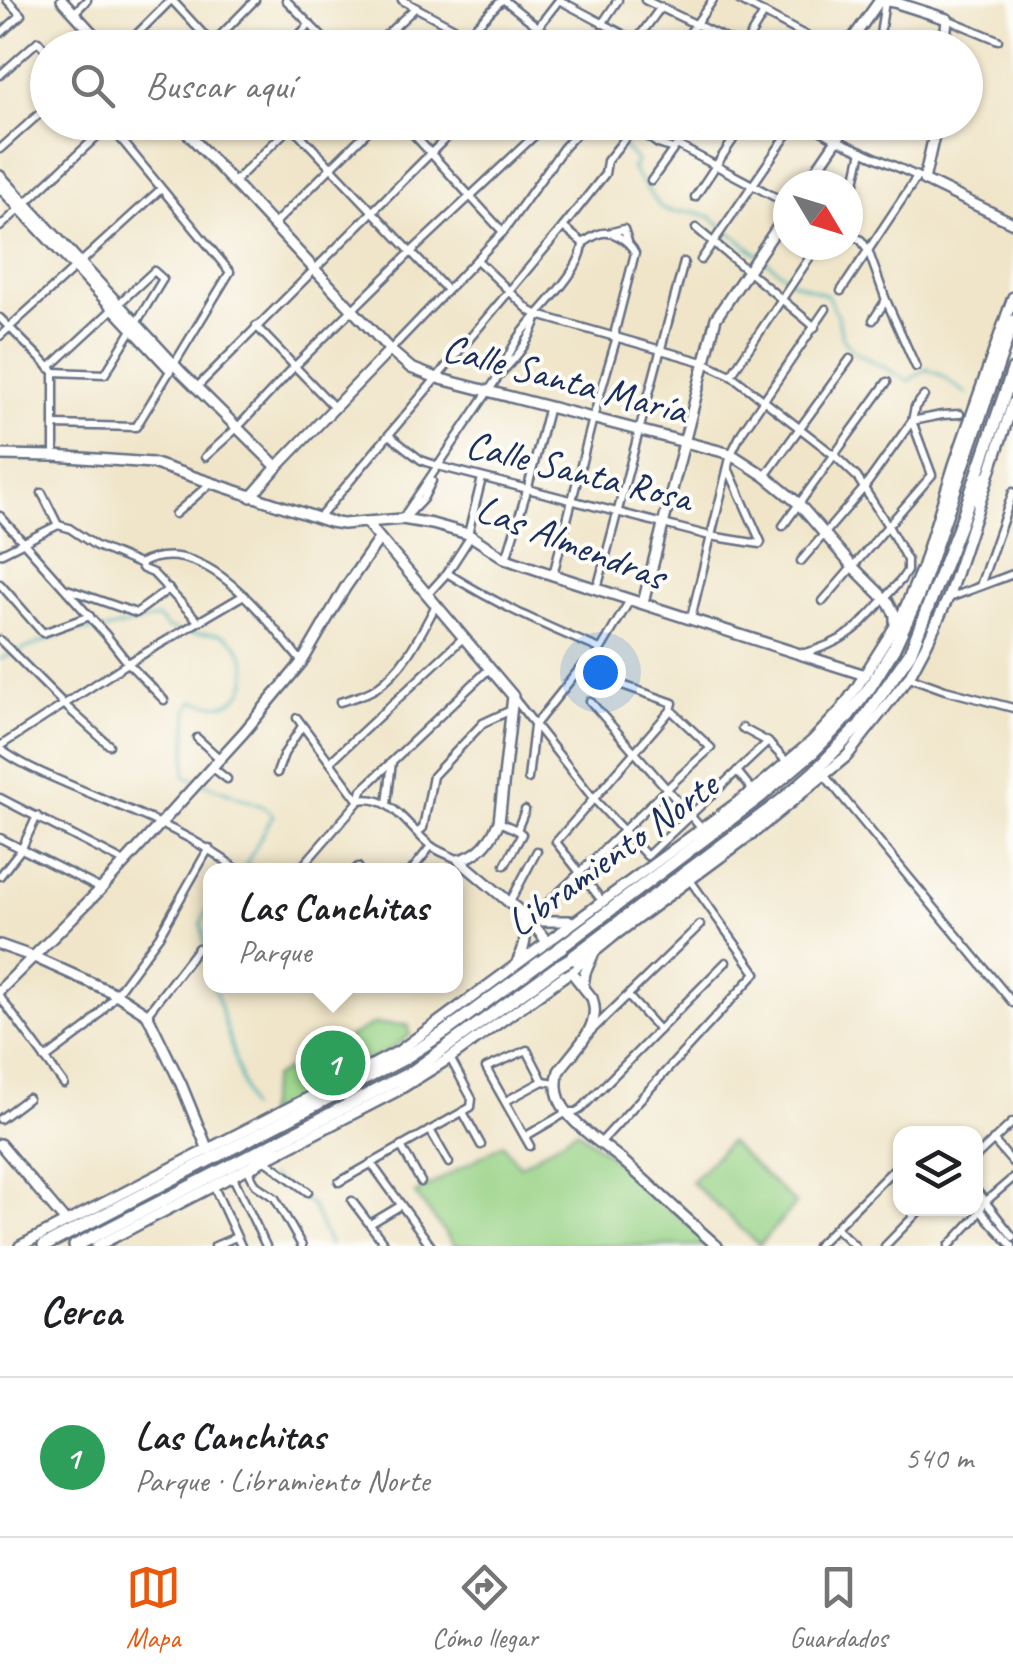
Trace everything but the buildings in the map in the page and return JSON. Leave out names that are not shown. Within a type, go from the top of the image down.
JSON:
[{"type":"highway","points":[[44,1246],[258,1128],[404,1058],[445,1032],[814,751],[848,716],[894,648],[918,596],[958,468],[1013,321]]},
{"type":"highway","points":[[985,403],[1000,334]]},
{"type":"highway","points":[[750,829],[784,804],[860,725],[910,653],[965,526],[1013,370]]},
{"type":"highway","points":[[942,517],[958,468]]},
{"type":"highway","points":[[965,526],[981,476]]},
{"type":"highway","points":[[75,1246],[259,1158],[412,1072],[567,965],[784,804]]},
{"type":"highway","points":[[240,1138],[277,1119]]},
{"type":"highway","points":[[259,1158],[289,1142]]},
{"type":"street","points":[[0,34],[20,15],[7,0]]},
{"type":"street","points":[[62,0],[90,30]]},
{"type":"street","points":[[74,13],[87,0]]},
{"type":"street","points":[[141,30],[171,0],[198,30]]},
{"type":"street","points":[[227,30],[255,0]]},
{"type":"street","points":[[286,0],[316,30]]},
{"type":"street","points":[[402,0],[458,30]]},
{"type":"street","points":[[472,30],[503,0],[541,30]]},
{"type":"street","points":[[538,28],[559,0],[614,30]]},
{"type":"street","points":[[602,24],[618,0]]},
{"type":"street","points":[[644,0],[708,30]]},
{"type":"street","points":[[692,30],[714,0]]},
{"type":"street","points":[[739,0],[794,30]]},
{"type":"street","points":[[888,1],[974,30]]},
{"type":"street","points":[[862,30],[888,1]]},
{"type":"street","points":[[882,30],[888,1]]},
{"type":"street","points":[[391,30],[416,7]]},
{"type":"street","points":[[644,30],[661,7]]},
{"type":"street","points":[[754,30],[764,14]]},
{"type":"street","points":[[946,30],[947,19]]},
{"type":"street","points":[[304,30],[310,24]]},
{"type":"street","points":[[983,34],[998,40]]},
{"type":"street","points":[[0,75],[30,48]]},
{"type":"street","points":[[0,149],[30,122]]},
{"type":"street","points":[[0,226],[91,140]]},
{"type":"street","points":[[55,425],[136,427],[230,272],[121,140]]},
{"type":"street","name":"Calle Santa María","points":[[193,140],[410,368],[731,454],[798,504],[886,601]]},
{"type":"street","points":[[234,183],[276,140]]},
{"type":"street","points":[[305,140],[447,290]]},
{"type":"street","points":[[274,225],[360,140]]},
{"type":"street","points":[[419,140],[503,232]]},
{"type":"street","points":[[198,386],[443,140]]},
{"type":"street","points":[[205,457],[411,252],[530,140]]},
{"type":"street","points":[[252,497],[503,232],[571,140]]},
{"type":"street","points":[[318,518],[563,227],[605,174],[621,140]]},
{"type":"street","points":[[653,140],[717,165],[773,197]]},
{"type":"street","points":[[651,181],[680,140]]},
{"type":"street","points":[[695,197],[733,140]]},
{"type":"street","points":[[701,260],[784,140]]},
{"type":"street","points":[[816,170],[837,140],[1013,223]]},
{"type":"street","points":[[841,291],[921,178],[932,140]]},
{"type":"street","points":[[858,170],[862,151]]},
{"type":"street","points":[[0,176],[172,367],[198,386],[278,467]]},
{"type":"street","points":[[0,187],[23,206]]},
{"type":"street","points":[[0,336],[161,188]]},
{"type":"street","points":[[563,227],[583,243]]},
{"type":"street","points":[[696,228],[815,326]]},
{"type":"street","points":[[643,603],[716,318],[773,231]]},
{"type":"street","points":[[553,575],[635,254],[628,242],[608,233],[583,243]]},
{"type":"street","points":[[402,519],[420,505],[438,466],[500,374],[519,355],[538,315],[578,262],[583,243]]},
{"type":"street","points":[[863,243],[916,367]]},
{"type":"street","points":[[477,260],[538,315],[704,362],[731,376],[849,468],[888,526],[908,568],[886,601],[852,634],[797,655]]},
{"type":"street","points":[[731,376],[808,260]]},
{"type":"street","points":[[597,590],[684,262]]},
{"type":"street","points":[[0,318],[51,370],[105,374],[163,278],[154,272],[51,370],[54,456]]},
{"type":"street","points":[[873,320],[886,300]]},
{"type":"street","points":[[958,468],[1012,300]]},
{"type":"street","points":[[691,618],[731,454],[826,309]]},
{"type":"street","points":[[256,326],[334,407]]},
{"type":"street","points":[[765,476],[850,360]]},
{"type":"street","points":[[783,526],[887,382]]},
{"type":"street","points":[[802,562],[864,488],[912,421],[924,396]]},
{"type":"street","points":[[981,476],[1013,403]]},
{"type":"street","points":[[506,559],[549,406]]},
{"type":"street","points":[[912,421],[960,414]]},
{"type":"street","points":[[823,601],[932,474],[912,421]]},
{"type":"street","name":"Calle Santa Rosa","points":[[390,436],[420,460],[438,466],[710,536],[760,544],[728,468]]},
{"type":"street","name":"Las Almendras","points":[[0,455],[152,463],[344,524],[402,519],[432,524],[470,535],[506,559],[866,675]]},
{"type":"street","points":[[428,594],[447,573],[470,535],[482,478]]},
{"type":"street","points":[[175,514],[213,482]]},
{"type":"street","points":[[983,585],[1013,492]]},
{"type":"street","points":[[42,493],[58,525]]},
{"type":"street","points":[[0,516],[164,700]]},
{"type":"street","name":"Libramiento Norte","points":[[753,796],[841,710],[866,675],[896,627],[942,517]]},
{"type":"street","points":[[366,522],[490,668],[593,798],[647,856],[768,742]]},
{"type":"street","points":[[0,554],[58,525],[69,528],[96,546],[153,573],[198,620]]},
{"type":"street","points":[[784,804],[847,756],[909,677],[948,598],[965,526]]},
{"type":"street","points":[[64,1084],[0,993],[162,825],[302,662],[345,588],[379,540]]},
{"type":"street","points":[[139,564],[166,556],[190,561],[227,579],[302,662]]},
{"type":"street","points":[[447,573],[525,617],[600,649]]},
{"type":"street","points":[[948,598],[1013,574]]},
{"type":"street","points":[[0,584],[43,634],[92,618]]},
{"type":"street","points":[[64,588],[134,613],[169,589]]},
{"type":"street","points":[[229,863],[209,848],[162,825],[26,766],[0,747],[128,663],[244,595]]},
{"type":"street","points":[[528,779],[534,726],[581,667],[592,664],[630,600]]},
{"type":"street","points":[[886,601],[908,602]]},
{"type":"street","points":[[886,601],[895,615],[896,627]]},
{"type":"street","points":[[340,702],[372,690],[388,676],[412,650],[436,605]]},
{"type":"street","points":[[330,762],[464,637]]},
{"type":"street","points":[[0,640],[109,745]]},
{"type":"street","points":[[305,863],[359,801],[362,790],[490,668]]},
{"type":"street","points":[[909,677],[1013,708]]},
{"type":"street","points":[[514,967],[522,954],[529,920],[712,748],[672,706],[614,682]]},
{"type":"street","points":[[459,860],[480,850],[498,822],[512,696]]},
{"type":"street","points":[[590,701],[702,828]]},
{"type":"street","points":[[599,896],[556,842],[672,706]]},
{"type":"street","points":[[418,832],[433,776],[483,723],[510,710]]},
{"type":"street","points":[[277,773],[300,722],[359,801]]},
{"type":"street","points":[[742,728],[768,742],[788,763]]},
{"type":"street","points":[[197,738],[220,759]]},
{"type":"street","points":[[388,804],[392,761]]},
{"type":"street","points":[[213,768],[227,780]]},
{"type":"street","points":[[737,771],[753,796]]},
{"type":"street","points":[[825,776],[1013,1002]]},
{"type":"street","points":[[0,798],[126,862]]},
{"type":"street","points":[[359,801],[366,798],[388,804],[431,846],[463,863]]},
{"type":"street","points":[[517,830],[524,810]]},
{"type":"street","name":"Libramiento Norte","points":[[277,1119],[399,1051],[702,828],[730,814]]},
{"type":"street","points":[[0,876],[22,848],[37,816]]},
{"type":"street","points":[[498,822],[522,834],[506,865]]},
{"type":"street","points":[[289,1142],[397,1091],[450,1058],[552,984],[567,965],[597,950],[690,880],[750,829]]},
{"type":"street","points":[[0,838],[101,889]]},
{"type":"street","points":[[418,863],[431,846]]},
{"type":"street","points":[[45,1059],[88,1026],[116,994],[160,936],[209,848]]},
{"type":"street","points":[[510,902],[536,852]]},
{"type":"street","points":[[463,863],[520,910],[585,987],[596,1007],[590,1032]]},
{"type":"street","points":[[600,1142],[756,973],[690,880]]},
{"type":"street","points":[[529,920],[555,922],[578,918]]},
{"type":"street","points":[[700,926],[590,1032],[559,1071],[556,1089],[570,1118],[717,1246]]},
{"type":"street","points":[[0,945],[116,994],[147,1014],[208,1150]]},
{"type":"street","points":[[147,1014],[198,948]]},
{"type":"street","points":[[585,987],[584,973],[597,950]]},
{"type":"street","points":[[526,1136],[567,1112],[582,1109],[726,962]]},
{"type":"street","points":[[552,984],[585,987]]},
{"type":"street","points":[[628,996],[659,1030]]},
{"type":"street","points":[[596,1007],[611,1012]]},
{"type":"street","points":[[530,1146],[486,1068],[527,1050],[543,1081]]},
{"type":"street","points":[[338,1182],[471,1107],[473,1100],[450,1058]]},
{"type":"street","points":[[506,1102],[543,1081],[556,1083]]},
{"type":"street","points":[[0,1119],[28,1098]]},
{"type":"street","points":[[463,1112],[481,1145]]},
{"type":"street","points":[[983,1149],[1013,1122]]},
{"type":"street","points":[[430,1130],[449,1163]]},
{"type":"street","points":[[20,1246],[208,1150],[240,1138]]},
{"type":"street","points":[[992,1140],[1013,1163]]},
{"type":"street","points":[[0,1144],[66,1222]]},
{"type":"street","points":[[402,1146],[421,1182]]},
{"type":"street","points":[[96,1246],[214,1186],[235,1182],[259,1158]]},
{"type":"street","points":[[259,1158],[251,1178],[275,1198],[302,1246]]},
{"type":"street","points":[[259,1158],[308,1192]]},
{"type":"street","points":[[370,1163],[432,1246]]},
{"type":"street","points":[[818,1246],[893,1171]]},
{"type":"street","points":[[985,1202],[1013,1178]]},
{"type":"street","points":[[235,1182],[266,1246]]},
{"type":"street","points":[[214,1186],[240,1246]]},
{"type":"street","points":[[243,1197],[260,1186]]},
{"type":"street","points":[[983,1199],[1011,1238]]},
{"type":"street","points":[[352,1201],[386,1246]]},
{"type":"street","points":[[370,1224],[400,1206]]},
{"type":"street","points":[[983,1213],[1011,1238]]},
{"type":"street","points":[[885,1246],[914,1216]]},
{"type":"street","points":[[949,1246],[975,1216]]},
{"type":"street","points":[[836,1228],[854,1246]]},
{"type":"street","points":[[828,1236],[828,1246]]},
{"type":"street","points":[[215,1246],[236,1237]]},
{"type":"green space","points":[[374,1024],[408,1025],[410,1035],[393,1048],[265,1114],[273,1077]]},
{"type":"green space","points":[[577,1130],[713,1246],[455,1246],[415,1194],[503,1144],[520,1166]]},
{"type":"green space","points":[[729,1142],[796,1204],[759,1245],[691,1182]]},
{"type":"waterway","points":[[623,147],[637,161],[632,169],[660,207],[711,217],[793,282],[827,295],[837,314],[842,337],[855,352],[909,381],[926,369],[967,394]]},
{"type":"waterway","points":[[105,630],[157,618],[176,630]]},
{"type":"waterway","points":[[0,659],[70,631],[97,630]]},
{"type":"waterway","points":[[184,632],[223,635],[240,649],[246,670],[246,681],[235,699],[221,705],[194,701],[188,710],[185,776],[194,779]]},
{"type":"waterway","points":[[201,782],[264,807],[273,815],[247,863]]},
{"type":"waterway","points":[[203,919],[203,933]]},
{"type":"waterway","points":[[216,993],[249,1108]]},
{"type":"waterway","points":[[270,1176],[312,1206],[330,1246]]},
{"type":"place","name":"Las Canchitas","points":[[333,1063]]}]
